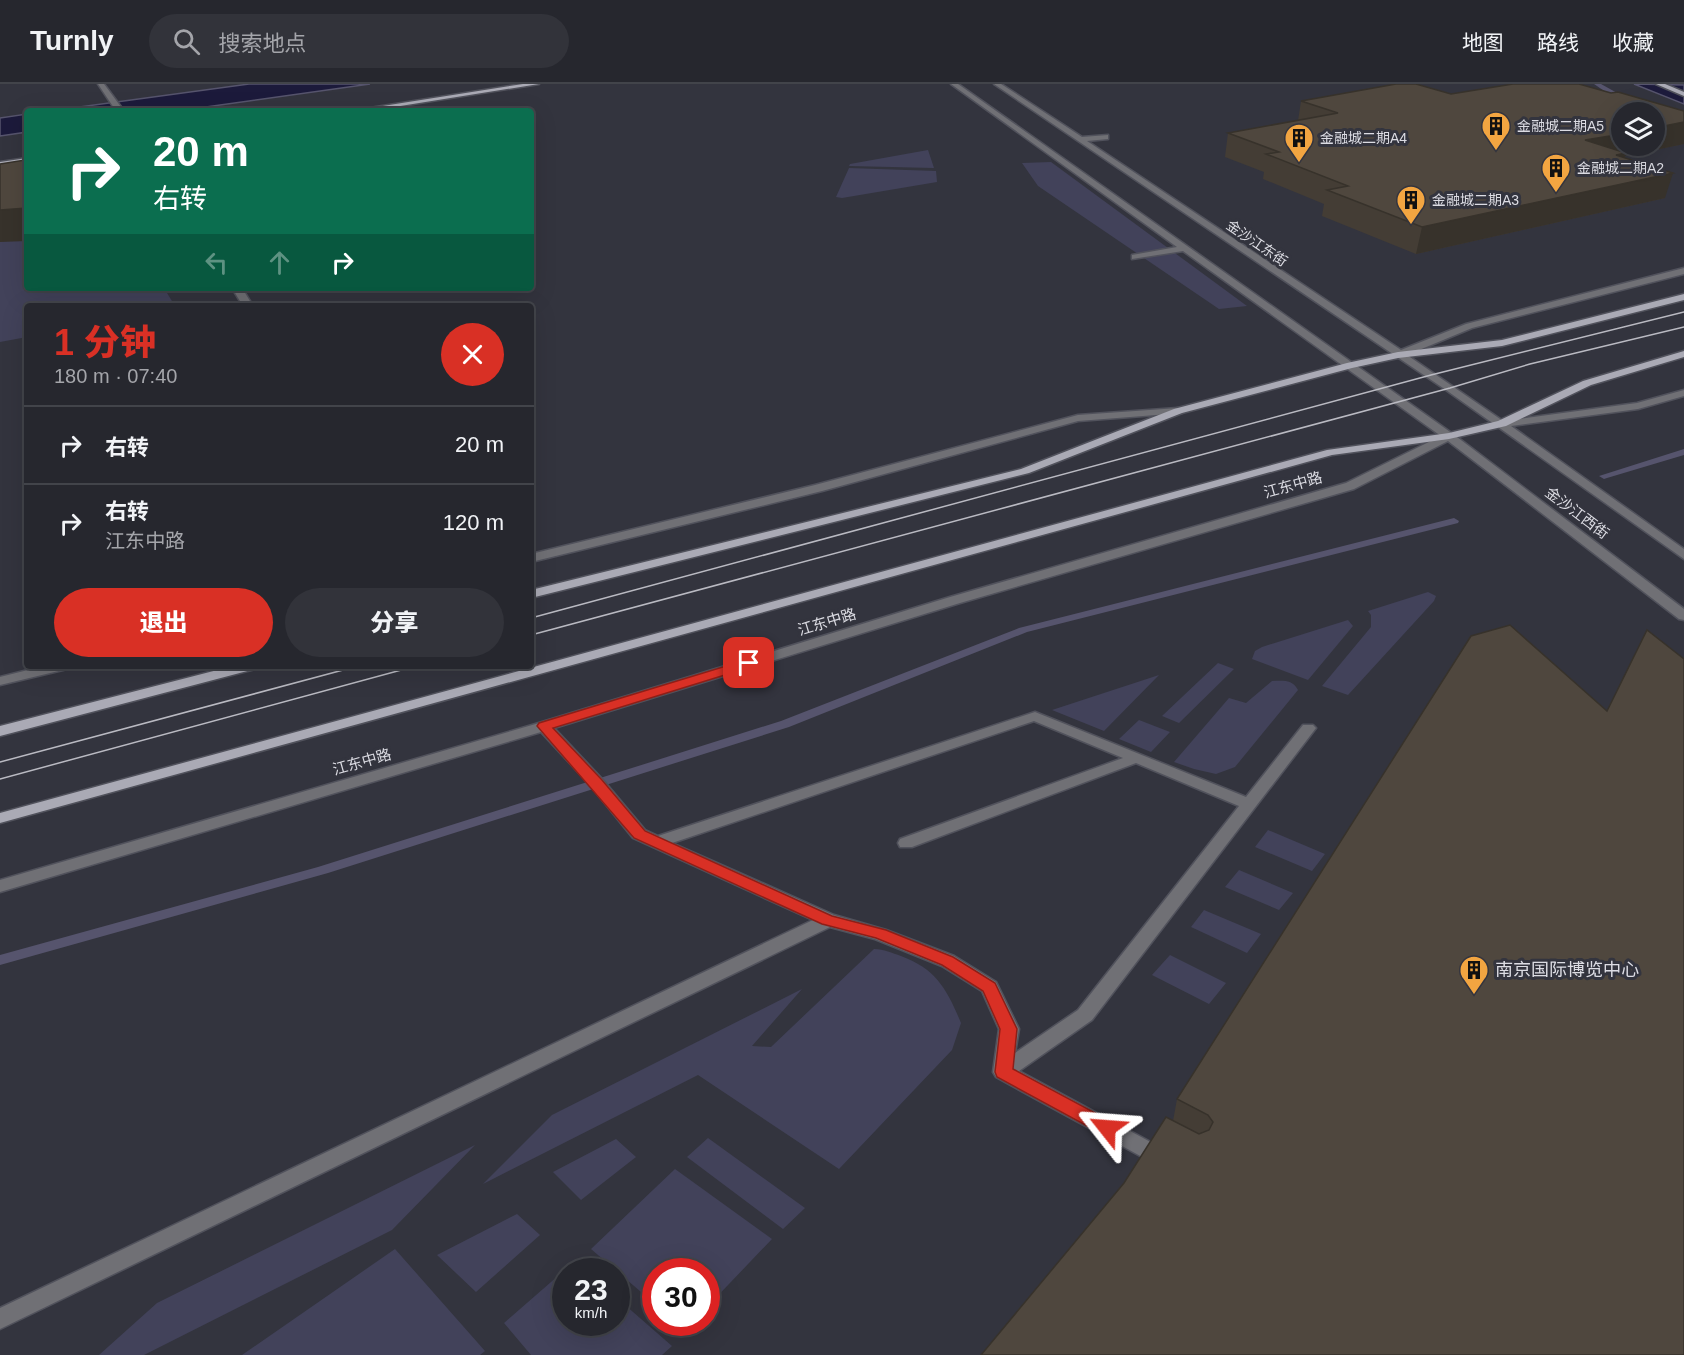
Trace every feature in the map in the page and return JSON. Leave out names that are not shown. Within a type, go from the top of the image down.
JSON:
[{"type":"main road","points":[[375,108],[536,84]]},
{"type":"main road","points":[[1659,84],[1684,94]]},
{"type":"main road","points":[[0,164],[24,160]]},
{"type":"main road","points":[[534,593],[1025,471],[1178,411],[1351,365],[1398,354],[1502,343],[1684,297]]},
{"type":"main road","name":"江东中路","points":[[0,818],[1331,452],[1449,436],[1502,424],[1587,383],[1684,354]]},
{"type":"main road","points":[[0,731],[238,669]]},
{"type":"street","points":[[101,84],[118,108]]},
{"type":"street","points":[[954,84],[1449,436]]},
{"type":"street","name":"金沙江东街","points":[[997,84],[1502,424]]},
{"type":"street","points":[[1059,126],[1077,123]]},
{"type":"street","points":[[1079,140],[1105,137]]},
{"type":"street","points":[[1135,257],[1186,248]]},
{"type":"street","points":[[1398,354],[1469,326],[1684,272]]},
{"type":"street","name":"江东中路","points":[[1502,424],[1638,406],[1684,393]]},
{"type":"street","points":[[534,557],[818,488],[1078,418],[1178,411]]},
{"type":"street","name":"金沙江西街","points":[[1502,424],[1684,555]]},
{"type":"street","name":"江东中路","points":[[0,886],[544,726],[955,600],[1350,486],[1449,436]]},
{"type":"street","name":"金沙江西街","points":[[1449,436],[1684,616]]},
{"type":"street","points":[[534,550],[567,549]]},
{"type":"street","points":[[0,681],[50,669]]},
{"type":"street","points":[[657,842],[1035,716],[1249,804]]},
{"type":"street","points":[[544,726],[597,783],[639,834],[828,920],[880,934],[948,961],[989,987],[1009,1029],[1004,1072]]},
{"type":"street","points":[[1004,1072],[1085,1015],[1308,728]]},
{"type":"street","points":[[906,843],[1136,758]]},
{"type":"street","points":[[0,1319],[828,920]]},
{"type":"street","points":[[1004,1072],[1179,1167]]},
{"type":"shaded area","points":[[249,84],[370,84],[198,108],[72,108]]},
{"type":"shaded area","points":[[1634,84],[1684,85],[1684,104]]},
{"type":"shaded area","points":[[24,114],[24,132],[0,136],[0,118]]},
{"type":"shaded area","points":[[928,150],[934,168],[849,166],[850,164]]},
{"type":"shaded area","points":[[1051,162],[1247,306],[1219,309],[1038,186],[1022,163]]},
{"type":"shaded area","points":[[849,168],[936,171],[937,182],[842,198],[836,197]]},
{"type":"shaded area","points":[[24,171],[24,291],[166,291],[173,303],[24,303],[24,338],[0,342],[0,175]]},
{"type":"shaded area","points":[[1428,592],[1436,596],[1434,601],[1348,695],[1322,686],[1371,627],[1371,615],[1368,611]]},
{"type":"shaded area","points":[[1348,620],[1353,626],[1308,680],[1252,659],[1255,651],[1262,647]]},
{"type":"shaded area","points":[[1218,663],[1234,669],[1179,723],[1162,716]]},
{"type":"shaded area","points":[[1159,675],[1104,731],[1052,710]]},
{"type":"shaded area","points":[[1272,681],[1290,682],[1298,690],[1235,767],[1216,774],[1174,762],[1229,698],[1246,703]]},
{"type":"shaded area","points":[[1139,720],[1170,732],[1151,752],[1119,739]]},
{"type":"shaded area","points":[[1268,830],[1325,854],[1312,871],[1255,847]]},
{"type":"shaded area","points":[[1239,870],[1293,893],[1279,910],[1225,887]]},
{"type":"shaded area","points":[[1204,910],[1261,934],[1247,953],[1191,927]]},
{"type":"shaded area","points":[[874,949],[885,950],[913,961],[932,974],[951,1000],[961,1023],[952,1050],[839,1169],[698,1075],[483,1184],[552,1115],[802,989],[752,1046],[771,1047]]},
{"type":"shaded area","points":[[1170,955],[1226,983],[1209,1004],[1152,975]]},
{"type":"shaded area","points":[[708,1138],[805,1208],[783,1229],[687,1157]]},
{"type":"shaded area","points":[[616,1139],[636,1157],[581,1200],[553,1172]]},
{"type":"shaded area","points":[[475,1145],[392,1230],[144,1355],[99,1355],[157,1303]]},
{"type":"shaded area","points":[[675,1169],[772,1239],[720,1293],[720,1258],[642,1258],[642,1293],[630,1283],[630,1258],[601,1258],[591,1249]]},
{"type":"shaded area","points":[[517,1214],[540,1235],[476,1292],[437,1255]]},
{"type":"shaded area","points":[[395,1249],[485,1351],[480,1355],[242,1355]]},
{"type":"shaded area","points":[[552,1281],[552,1336],[630,1336],[630,1309],[642,1320],[642,1336],[661,1336],[672,1346],[662,1355],[531,1355],[504,1323]]},
{"type":"building","points":[[1396,84],[1416,84],[1451,94],[1513,84],[1579,84],[1653,102],[1611,102],[1611,136],[1585,140],[1611,148],[1611,156],[1619,156],[1673,173],[1422,227],[1327,190],[1348,186],[1266,154],[1279,152],[1228,133],[1338,113],[1301,101]]},
{"type":"building","points":[[1665,106],[1684,111],[1684,122],[1665,126]]},
{"type":"building","points":[[24,160],[24,208],[0,210],[0,164]]},
{"type":"building","name":"南京国际博览中心","points":[[1510,625],[1607,711],[1647,630],[1684,659],[1684,1355],[981,1355],[1124,1183],[1166,1117],[1199,1134],[1209,1130],[1213,1122],[1208,1115],[1177,1099],[1471,636]]},
{"type":"waterway","points":[[1597,84],[1630,102]]},
{"type":"waterway","points":[[1604,476],[1684,452]]},
{"type":"waterway","points":[[0,960],[323,870],[785,724],[1023,630],[1454,521]]},
{"type":"tram line","points":[[534,617],[1431,375],[1684,312]]},
{"type":"tram line","points":[[534,634],[1450,388],[1530,364],[1684,327]]},
{"type":"tram line","points":[[0,762],[347,669]]},
{"type":"tram line","points":[[0,779],[405,669]]},
{"type":"place","name":"金融城二期A5","points":[[1496,152]]},
{"type":"place","name":"金融城二期A4","points":[[1299,164]]},
{"type":"place","name":"金融城二期A2","points":[[1556,194]]},
{"type":"place","name":"金融城二期A3","points":[[1411,226]]},
{"type":"place","name":"南京国际博览中心","points":[[1474,996]]},
{"type":"route","points":[[749,663],[544,726],[597,783],[639,834],[828,920],[880,934],[948,961],[989,987],[1009,1029],[1004,1072],[1107,1128]]}]
